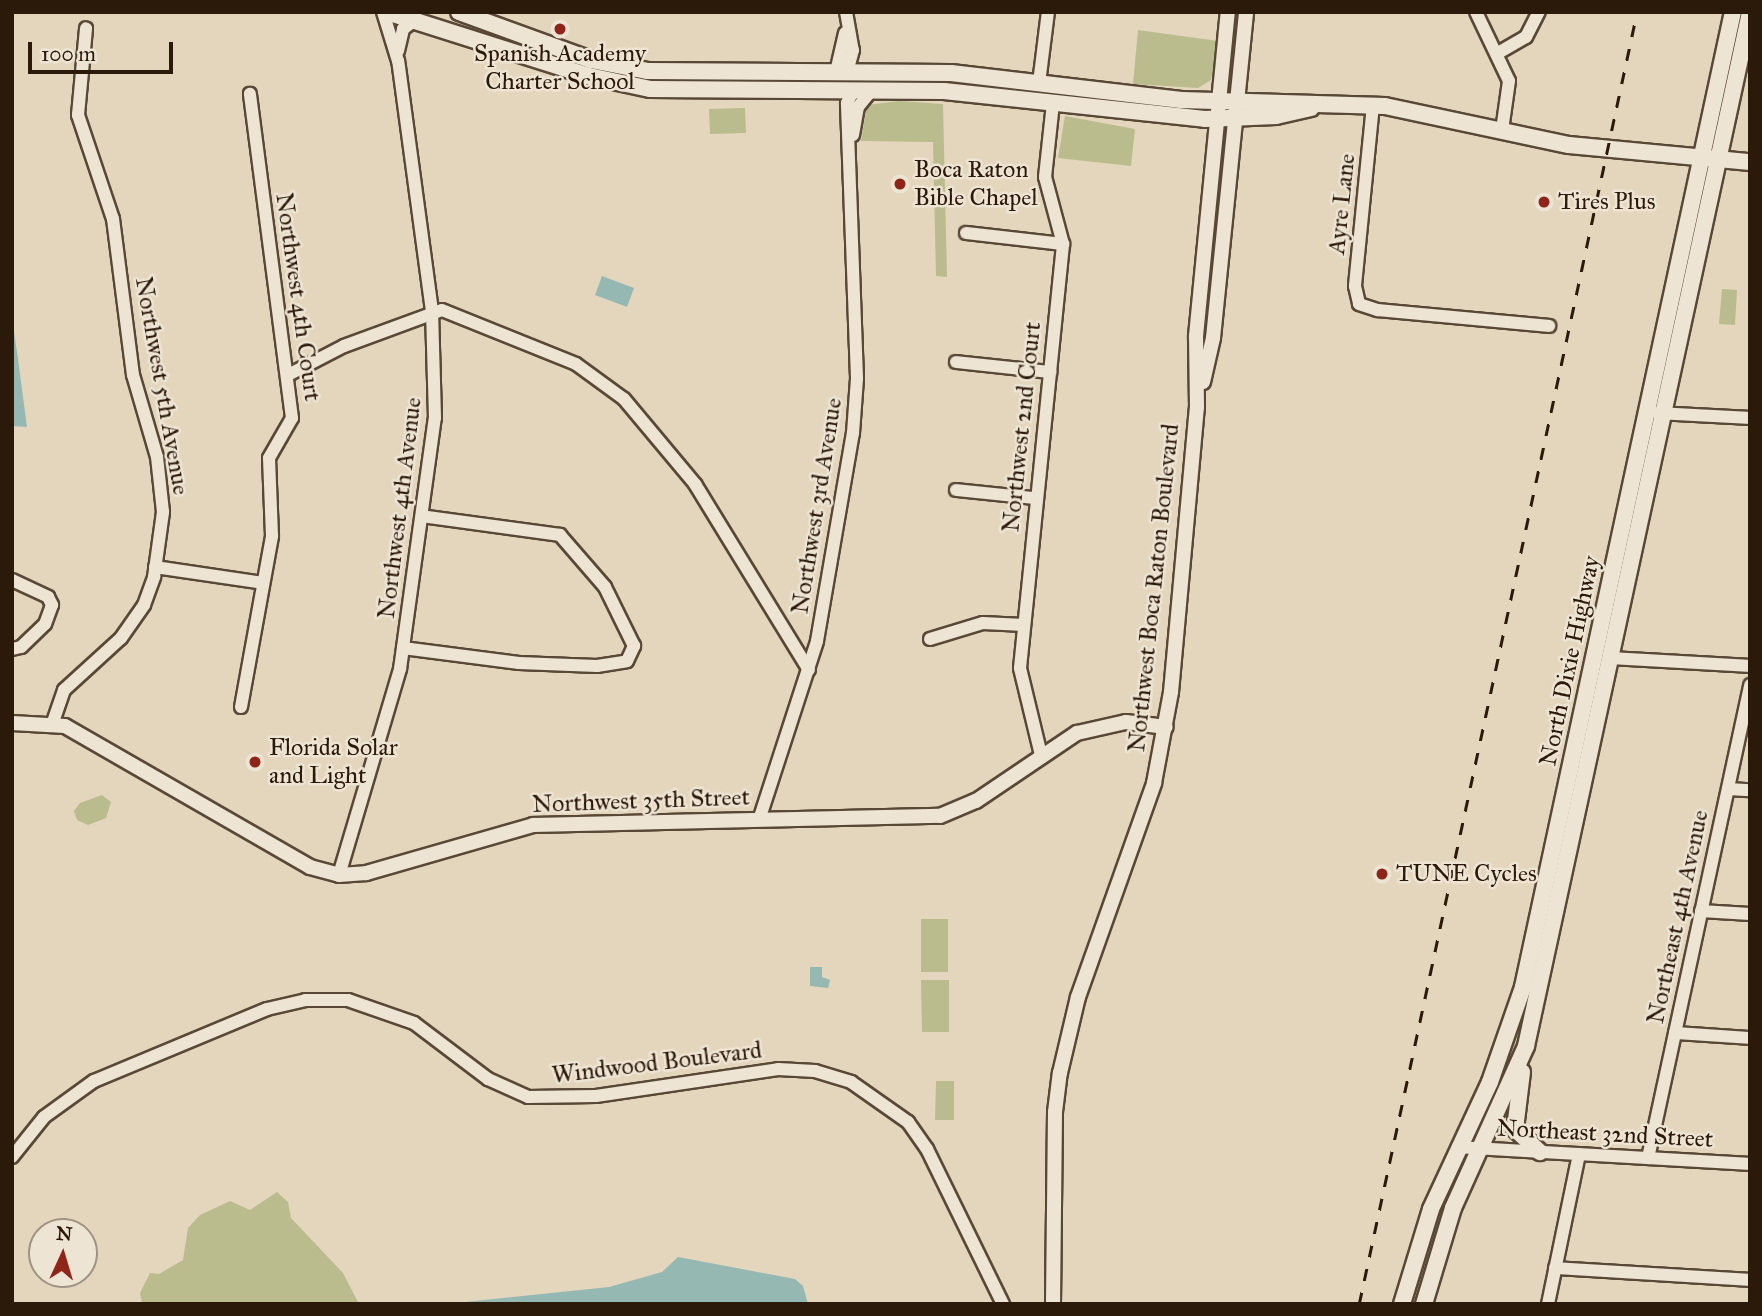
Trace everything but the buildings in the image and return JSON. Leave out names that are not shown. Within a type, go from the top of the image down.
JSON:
[{"type":"main road","points":[[385,12],[417,19],[589,76],[640,88],[959,92],[1218,119],[1236,119],[1330,104]]},
{"type":"main road","points":[[459,12],[617,67],[733,72],[954,73],[1220,102],[1373,105],[1436,113],[1569,145],[1750,162]]},
{"type":"main road","name":"North Dixie Highway","points":[[1402,1304],[1423,1233],[1458,1147],[1490,1082],[1523,987],[1733,12]]},
{"type":"main road","name":"North Dixie Highway","points":[[1424,1304],[1445,1232],[1479,1148],[1526,1046],[1750,13]]},
{"type":"main road","points":[[640,88],[733,72]]},
{"type":"main road","points":[[746,91],[773,83],[828,82],[841,72]]},
{"type":"main road","points":[[853,91],[868,81],[925,79],[954,73]]},
{"type":"main road","points":[[1526,1046],[1515,1129],[1540,1152]]},
{"type":"street","name":"Northwest 4th Avenue","points":[[339,875],[403,648],[435,418],[432,311],[397,55],[385,12]]},
{"type":"street","points":[[841,72],[853,57],[846,12]]},
{"type":"street","points":[[1039,83],[1048,12]]},
{"type":"street","name":"Northwest Boca Raton Boulevard","points":[[1053,1304],[1055,1112],[1063,1060],[1078,997],[1144,818],[1166,727],[1197,407],[1196,336],[1228,12]]},
{"type":"street","name":"Northwest Boca Raton Boulevard","points":[[1197,407],[1213,338],[1246,12]]},
{"type":"street","points":[[1476,12],[1498,53],[1510,86],[1502,130]]},
{"type":"street","points":[[1498,53],[1526,37],[1539,12]]},
{"type":"street","points":[[397,55],[401,33],[417,19]]},
{"type":"street","name":"Northwest 5th Avenue","points":[[52,722],[64,690],[134,623],[148,596],[163,512],[161,479],[133,374],[113,219],[78,115],[86,27]]},
{"type":"street","name":"Northwest 3rd Avenue","points":[[759,820],[809,670],[855,411],[851,146],[847,103],[853,91]]},
{"type":"street","name":"Northwest 3rd Avenue","points":[[851,146],[858,107],[871,91]]},
{"type":"street","name":"Northwest 4th Court","points":[[241,707],[273,515],[269,458],[292,418],[250,94]]},
{"type":"street","name":"Northwest 2nd Court","points":[[1041,755],[1021,683],[1034,498],[1063,244],[1045,177],[1053,103]]},
{"type":"street","name":"Ayre Lane","points":[[1373,105],[1355,286],[1362,306],[1549,326]]},
{"type":"street","points":[[965,233],[1063,244]]},
{"type":"street","points":[[288,375],[344,346],[432,311],[458,313],[576,364],[624,399],[695,484],[809,670]]},
{"type":"street","points":[[956,362],[1050,372]]},
{"type":"street","points":[[1647,412],[1750,418]]},
{"type":"street","points":[[956,490],[1034,498]]},
{"type":"street","points":[[403,648],[519,663],[617,665],[631,655],[631,632],[605,587],[560,535],[422,516]]},
{"type":"street","points":[[155,567],[263,583]]},
{"type":"street","points":[[12,580],[48,597],[52,606],[45,625],[13,649]]},
{"type":"street","points":[[930,639],[983,623],[1024,625]]},
{"type":"street","points":[[1612,658],[1750,666]]},
{"type":"street","name":"Northeast 4th Avenue","points":[[1648,1158],[1750,685]]},
{"type":"street","name":"Northwest 35th Street","points":[[12,723],[52,722],[86,737],[310,867],[339,875],[366,873],[533,825],[940,816],[976,801],[1077,733],[1103,724],[1166,727]]},
{"type":"street","points":[[1728,789],[1750,790]]},
{"type":"street","points":[[1701,911],[1750,914]]},
{"type":"street","name":"Windwood Boulevard","points":[[12,1157],[44,1117],[94,1081],[267,1009],[305,1000],[348,1000],[414,1023],[488,1080],[528,1097],[596,1096],[778,1069],[815,1071],[851,1082],[908,1122],[927,1149],[1003,1304]]},
{"type":"street","points":[[1675,1033],[1750,1038]]},
{"type":"street","name":"Northeast 32nd Street","points":[[1458,1147],[1750,1164]]},
{"type":"street","points":[[1548,1304],[1579,1154]]},
{"type":"street","points":[[1555,1268],[1750,1280]]},
{"type":"green space","points":[[1138,30],[1218,41],[1211,80],[1198,88],[1133,84]]},
{"type":"green space","points":[[899,101],[943,104],[947,277],[936,276],[933,142],[861,141],[867,105]]},
{"type":"green space","points":[[745,108],[746,133],[710,134],[709,109]]},
{"type":"green space","points":[[1065,116],[1135,129],[1131,166],[1058,158]]},
{"type":"green space","points":[[1722,289],[1737,290],[1735,325],[1719,324]]},
{"type":"green space","points":[[102,795],[111,802],[106,818],[88,825],[77,820],[74,811],[80,803]]},
{"type":"green space","points":[[921,919],[948,919],[948,972],[921,972]]},
{"type":"green space","points":[[921,980],[949,980],[949,1032],[922,1032]]},
{"type":"green space","points":[[936,1081],[954,1081],[954,1120],[935,1120]]},
{"type":"green space","points":[[277,1192],[288,1202],[291,1218],[343,1273],[359,1304],[142,1304],[140,1293],[150,1273],[159,1274],[183,1260],[188,1228],[200,1215],[230,1201],[250,1210]]},
{"type":"water","points":[[602,276],[634,288],[627,307],[595,295]]},
{"type":"water","points":[[12,317],[18,359],[27,427],[12,426]]},
{"type":"water","points":[[810,967],[822,967],[822,977],[830,980],[828,988],[810,986]]},
{"type":"water","points":[[678,1257],[795,1279],[803,1286],[808,1304],[446,1304],[609,1287],[662,1272]]},
{"type":"railway","points":[[1359,1304],[1637,12]]},
{"type":"place","name":"Spanish Academy Charter School","points":[[560,29]]},
{"type":"place","name":"Boca Raton Bible Chapel","points":[[900,184]]},
{"type":"place","name":"Tires Plus","points":[[1544,202]]},
{"type":"place","name":"Florida Solar and Light","points":[[255,762]]},
{"type":"place","name":"TUNE Cycles","points":[[1382,874]]}]
